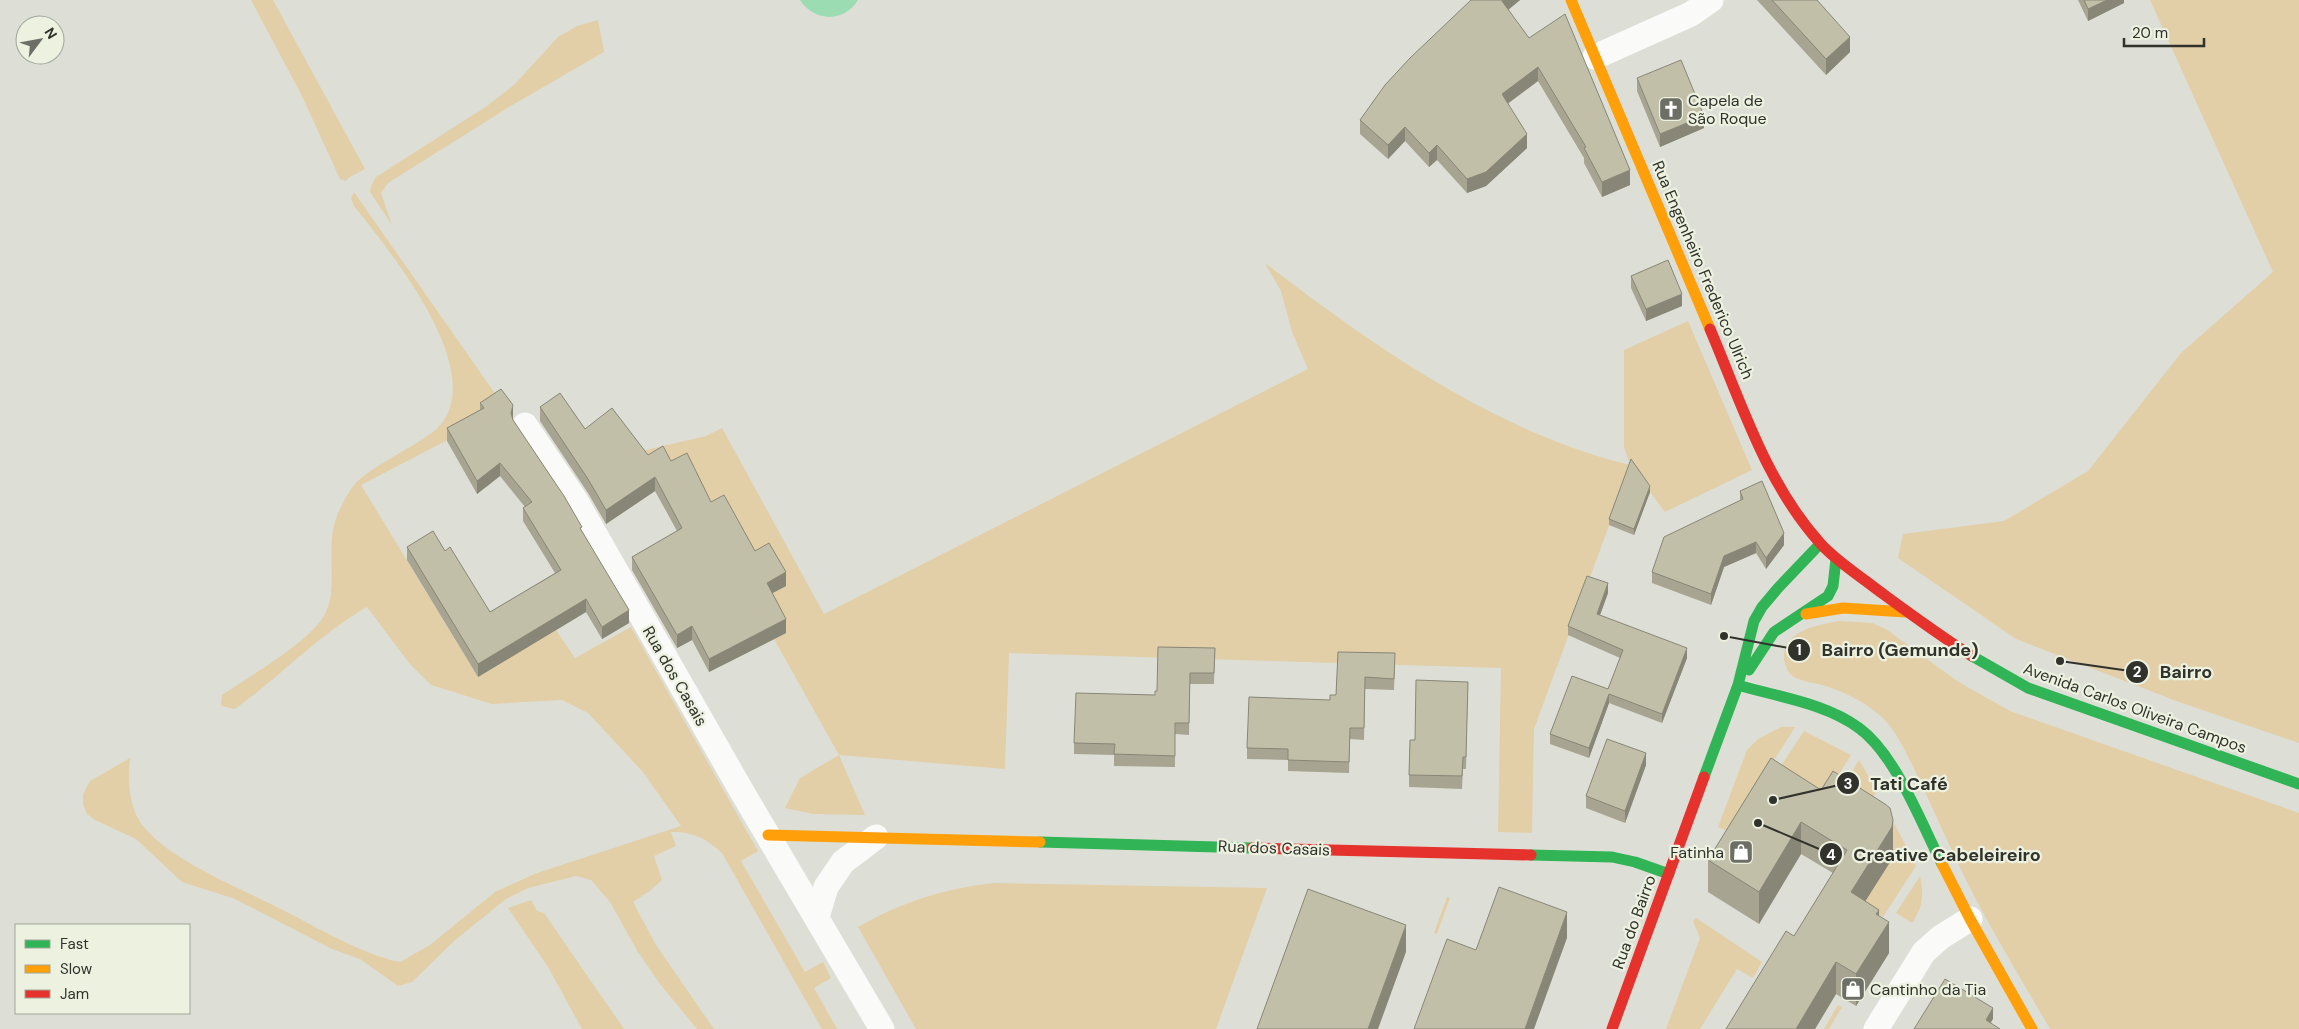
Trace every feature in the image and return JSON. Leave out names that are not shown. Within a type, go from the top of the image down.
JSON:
[{"type":"street","name":"Rua Engenheiro Frederico Ulrich","points":[[1571,0],[1763,455],[1798,516],[1820,544]]},
{"type":"street","points":[[1595,57],[1691,14],[1711,0]]},
{"type":"street","name":"Rua dos Casais","points":[[525,425],[576,502],[768,835],[1612,858],[1635,862],[1669,874]]},
{"type":"street","name":"Avenida Carlos Oliveira Campos","points":[[1820,544],[1836,559],[1959,650],[2028,688],[2299,784]]},
{"type":"street","name":"Rua do Bairro","points":[[1612,1029],[1738,685],[1754,621],[1762,606],[1820,544]]},
{"type":"street","name":"Rua do Bairro","points":[[1738,685],[1774,632],[1828,596],[1833,586],[1836,559]]},
{"type":"street","name":"Rua do Bairro","points":[[1797,616],[1822,610],[1851,607],[1906,612]]},
{"type":"street","points":[[1738,685],[1817,708],[1855,725],[1870,737],[1882,751],[1896,772],[1970,919],[2032,1029]]},
{"type":"street","points":[[768,835],[882,1029]]},
{"type":"street","points":[[817,917],[826,887],[843,862],[876,837]]},
{"type":"street","points":[[1876,1029],[1924,952],[1941,937],[1970,919]]},
{"type":"shaded area","points":[[251,0],[273,0],[365,169],[346,181],[340,179],[301,94]]},
{"type":"shaded area","points":[[800,0],[858,0],[845,13],[829,17],[813,13]]},
{"type":"shaded area","points":[[2150,0],[2299,0],[2299,743],[2179,702],[2016,639],[1898,558],[1903,534],[2004,521],[2088,471],[2181,353],[2273,272]]},
{"type":"shaded area","points":[[598,20],[604,52],[509,107],[388,183],[381,193],[392,225],[370,192],[376,177],[487,106],[514,85],[558,37],[577,26]]},
{"type":"shaded area","points":[[354,192],[501,402],[484,421],[361,485],[478,677],[556,630],[575,658],[631,627],[758,851],[741,861],[805,972],[823,962],[831,978],[814,988],[837,1029],[822,1029],[722,853],[705,840],[686,833],[671,832],[676,846],[654,856],[662,880],[633,902],[656,945],[714,1029],[697,1029],[660,984],[638,952],[610,902],[591,880],[576,876],[528,888],[506,899],[454,941],[412,982],[398,986],[360,959],[332,949],[235,899],[182,882],[136,839],[95,820],[87,814],[83,804],[83,794],[90,781],[130,758],[129,785],[135,811],[144,827],[171,851],[208,873],[339,939],[369,953],[400,962],[430,945],[495,892],[537,873],[681,826],[643,772],[588,713],[562,700],[492,704],[431,685],[409,663],[367,607],[332,630],[235,709],[221,706],[222,695],[263,669],[307,636],[325,614],[331,594],[332,538],[336,517],[354,485],[377,467],[433,432],[449,409],[453,381],[445,349],[431,316],[390,253],[354,206],[351,198]]},
{"type":"shaded area","points":[[1265,263],[1392,355],[1437,383],[1531,431],[1580,450],[1630,465],[1624,447],[1624,350],[1688,321],[1752,470],[1665,512],[1631,466],[1534,729],[1532,833],[1498,832],[1501,668],[1009,653],[1005,769],[839,755],[774,639],[786,633],[767,596],[785,586],[741,572],[711,516],[637,452],[706,436],[722,428],[824,614],[1308,369],[1292,332],[1281,291]]},
{"type":"shaded area","points":[[1839,621],[1872,623],[1886,629],[1957,681],[2010,711],[2299,813],[2299,1029],[2050,1029],[1975,897],[1911,762],[1890,726],[1876,712],[1861,702],[1826,686],[1798,679],[1787,670],[1784,653],[1787,644],[1793,637],[1810,628]]},
{"type":"shaded area","points":[[1781,727],[1795,727],[1729,832],[1718,827],[1747,750],[1758,739]]},
{"type":"shaded area","points":[[1804,731],[1851,755],[1819,806],[1773,778]]},
{"type":"shaded area","points":[[839,755],[865,815],[813,814],[785,808],[800,778]]},
{"type":"shaded area","points":[[1859,760],[1877,791],[1860,820],[1833,803]]},
{"type":"shaded area","points":[[1885,805],[1916,866],[1883,917],[1863,904],[1892,859],[1893,852]]},
{"type":"shaded area","points":[[1920,876],[1922,901],[1912,923],[1896,913]]},
{"type":"shaded area","points":[[995,883],[1267,888],[1216,1029],[916,1029],[858,927],[908,903],[959,888]]},
{"type":"shaded area","points":[[1447,897],[1450,898],[1437,934],[1434,933]]},
{"type":"shaded area","points":[[531,900],[537,911],[544,913],[624,1029],[582,1029],[548,967],[508,908]]},
{"type":"shaded area","points":[[1696,918],[1762,962],[1753,978],[1737,969],[1700,1029],[1666,1029],[1700,938],[1693,921]]},
{"type":"shaded area","points":[[1838,1005],[1842,1007],[1829,1029],[1824,1029]]},
{"type":"building","points":[[1471,0],[1503,0],[1529,38],[1565,14],[1630,170],[1602,182],[1584,148],[1586,147],[1538,67],[1502,94],[1527,134],[1486,172],[1467,179],[1437,145],[1429,153],[1405,127],[1388,145],[1360,120],[1385,85],[1410,58]]},
{"type":"building","points":[[1772,0],[1817,0],[1850,37],[1826,59]]},
{"type":"building","points":[[2084,0],[2107,0],[2088,9]]},
{"type":"building","name":"Capela de São Roque","points":[[1681,60],[1704,116],[1660,134],[1637,78]]},
{"type":"building","points":[[1668,260],[1682,294],[1646,309],[1631,276]]},
{"type":"building","points":[[501,389],[513,405],[511,413],[513,420],[564,496],[582,527],[580,528],[629,610],[602,627],[586,599],[478,664],[407,547],[433,531],[445,551],[450,547],[490,612],[561,570],[523,508],[532,502],[500,463],[477,481],[447,428],[484,408],[480,403]]},
{"type":"building","points":[[560,393],[585,429],[612,408],[648,455],[663,446],[671,461],[687,453],[711,502],[724,495],[755,551],[769,543],[786,572],[767,583],[786,619],[709,659],[692,626],[677,635],[632,557],[682,528],[655,477],[606,510],[588,479],[540,407]]},
{"type":"building","points":[[1631,459],[1650,486],[1634,529],[1609,519]]},
{"type":"building","points":[[1762,481],[1784,533],[1766,558],[1756,542],[1724,556],[1711,594],[1652,572],[1664,537],[1743,499],[1740,491]]},
{"type":"building","points":[[1587,576],[1608,583],[1597,614],[1687,648],[1662,714],[1609,694],[1589,748],[1550,734],[1572,676],[1608,689],[1623,650],[1568,626]]},
{"type":"building","points":[[1158,647],[1215,648],[1214,673],[1190,673],[1189,723],[1175,723],[1175,756],[1114,754],[1115,744],[1074,743],[1076,693],[1155,695],[1155,691],[1157,691]]},
{"type":"building","points":[[1338,652],[1395,653],[1394,679],[1365,677],[1364,728],[1350,728],[1349,762],[1288,760],[1288,749],[1247,748],[1249,697],[1330,700],[1330,695],[1336,695]]},
{"type":"building","points":[[1416,680],[1468,682],[1466,757],[1463,757],[1462,776],[1409,775],[1410,740],[1415,740]]},
{"type":"building","points":[[1607,739],[1646,753],[1625,811],[1586,796]]},
{"type":"building","points":[[1771,758],[1821,790],[1833,771],[1890,808],[1893,820],[1892,827],[1851,892],[1879,910],[1876,914],[1889,922],[1856,974],[1836,962],[1796,1029],[1726,1029],[1786,931],[1794,936],[1847,850],[1801,822],[1759,892],[1708,860]]},
{"type":"building","points":[[1499,887],[1567,912],[1525,1029],[1414,1029],[1447,939],[1476,950]]},
{"type":"building","points":[[1308,889],[1406,925],[1368,1029],[1257,1029]]},
{"type":"building","points":[[1945,979],[1993,1008],[1986,1020],[2000,1029],[1914,1029]]},
{"type":"traffic: fast","points":[[1704,777],[1738,685],[1754,621],[1762,607],[1778,588],[1820,544]]},
{"type":"traffic: fast","points":[[1749,670],[1774,632],[1828,596],[1833,586],[1836,559]]},
{"type":"traffic: fast","points":[[1972,656],[2028,688],[2299,784]]},
{"type":"traffic: fast","points":[[1738,685],[1831,712],[1859,728],[1885,755],[1896,772],[1942,864]]},
{"type":"traffic: fast","points":[[1040,842],[1252,848]]},
{"type":"traffic: fast","points":[[1531,855],[1612,857],[1635,862],[1669,874]]},
{"type":"traffic: slow","points":[[1571,0],[1710,329]]},
{"type":"traffic: slow","points":[[1806,614],[1843,608],[1905,612]]},
{"type":"traffic: slow","points":[[768,835],[1040,842]]},
{"type":"traffic: slow","points":[[1942,864],[1970,919],[2032,1029]]},
{"type":"traffic: jam","points":[[1710,329],[1756,441],[1784,495],[1801,520],[1820,543],[1841,562],[1972,656]]},
{"type":"traffic: jam","points":[[1612,1029],[1704,777]]},
{"type":"traffic: jam","points":[[1252,848],[1531,855]]},
{"type":"place","name":"Capela de São Roque","points":[[1671,109]]},
{"type":"place","name":"Bairro (Gemunde)","points":[[1724,636]]},
{"type":"place","name":"Bairro","points":[[2060,661]]},
{"type":"place","name":"Tati Café","points":[[1773,800]]},
{"type":"place","name":"Creative Cabeleireiro","points":[[1758,823]]},
{"type":"place","name":"Fatinha","points":[[1741,852]]},
{"type":"place","name":"Cantinho da Tia","points":[[1853,989]]}]
